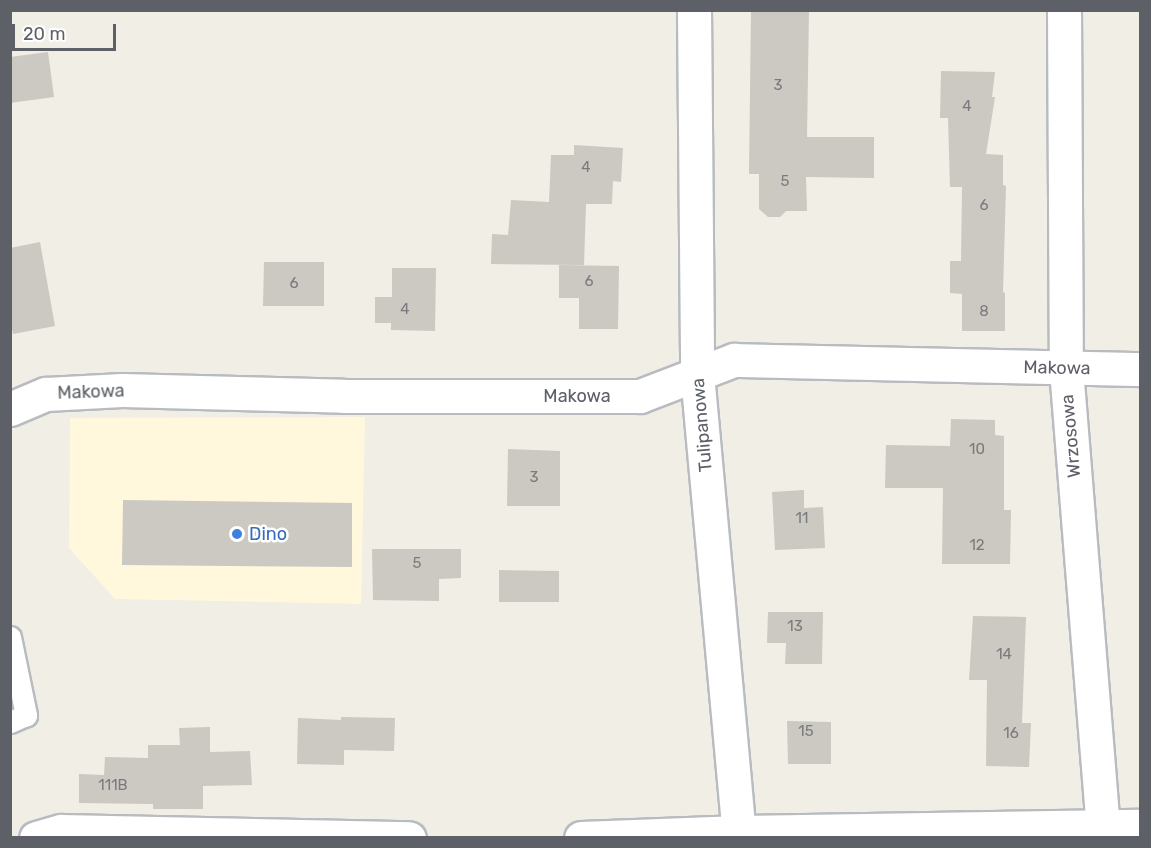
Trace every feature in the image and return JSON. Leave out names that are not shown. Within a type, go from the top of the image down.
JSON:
[{"type":"street","name":"Tulipanowa","points":[[694,10],[697,374],[739,835]]},
{"type":"street","name":"Wrzosowa","points":[[1064,10],[1066,369],[1105,831]]},
{"type":"street","name":"Makowa","points":[[10,409],[46,394],[122,390],[356,396],[640,396],[734,360],[1140,369]]},
{"type":"street","points":[[581,837],[1105,831],[1140,826]]},
{"type":"street","points":[[36,837],[61,831],[409,837]]},
{"type":"lane","points":[[10,637],[26,715],[10,722]]},
{"type":"shaded area","points":[[365,417],[361,604],[115,599],[69,548],[70,418]]},
{"type":"building","points":[[751,10],[809,10],[807,137],[874,137],[874,178],[806,177],[807,211],[786,211],[780,217],[768,217],[759,209],[759,174],[749,174]]},
{"type":"building","points":[[48,52],[54,97],[10,103],[10,57]]},
{"type":"building","points":[[941,71],[995,72],[992,97],[995,97],[986,154],[1003,155],[1003,185],[1006,186],[1003,292],[1005,293],[1005,331],[962,331],[962,294],[950,293],[950,261],[961,261],[962,187],[950,187],[948,118],[940,118]]},
{"type":"building","points":[[574,145],[623,148],[621,182],[613,181],[612,204],[586,204],[584,265],[491,264],[492,234],[508,235],[511,200],[549,202],[551,155],[574,155]]},
{"type":"building","points":[[40,242],[55,326],[13,334],[10,319],[10,248]]},
{"type":"building","points":[[264,262],[324,262],[324,306],[263,306]]},
{"type":"building","points":[[559,265],[619,266],[618,329],[579,329],[579,298],[559,298]]},
{"type":"building","points":[[392,268],[436,268],[435,331],[391,330],[391,323],[375,323],[375,297],[392,297]]},
{"type":"building","points":[[951,419],[995,420],[995,435],[1004,436],[1004,510],[1011,510],[1010,564],[942,564],[943,488],[885,488],[886,445],[950,446]]},
{"type":"building","points":[[508,449],[560,451],[560,506],[507,506]]},
{"type":"building","points":[[804,490],[804,508],[823,507],[825,548],[775,550],[772,492]]},
{"type":"building","name":"Dino","points":[[123,500],[352,503],[352,567],[122,565]]},
{"type":"building","points":[[372,549],[461,549],[461,578],[439,579],[439,601],[373,600]]},
{"type":"building","points":[[499,570],[559,571],[559,602],[499,602]]},
{"type":"building","points":[[768,612],[823,612],[822,664],[785,664],[786,643],[767,643]]},
{"type":"building","points":[[973,616],[1026,617],[1022,723],[1031,723],[1029,767],[986,766],[987,680],[969,680]]},
{"type":"building","points":[[341,717],[395,718],[394,751],[344,750],[344,765],[297,764],[298,718],[341,720]]},
{"type":"building","points":[[787,721],[831,722],[831,764],[788,764]]},
{"type":"building","points":[[210,727],[210,752],[250,751],[252,785],[203,786],[203,809],[153,809],[153,804],[79,803],[79,774],[104,775],[105,757],[148,758],[148,745],[180,745],[179,728]]},
{"type":"place","name":"Dino","points":[[237,534]]}]
